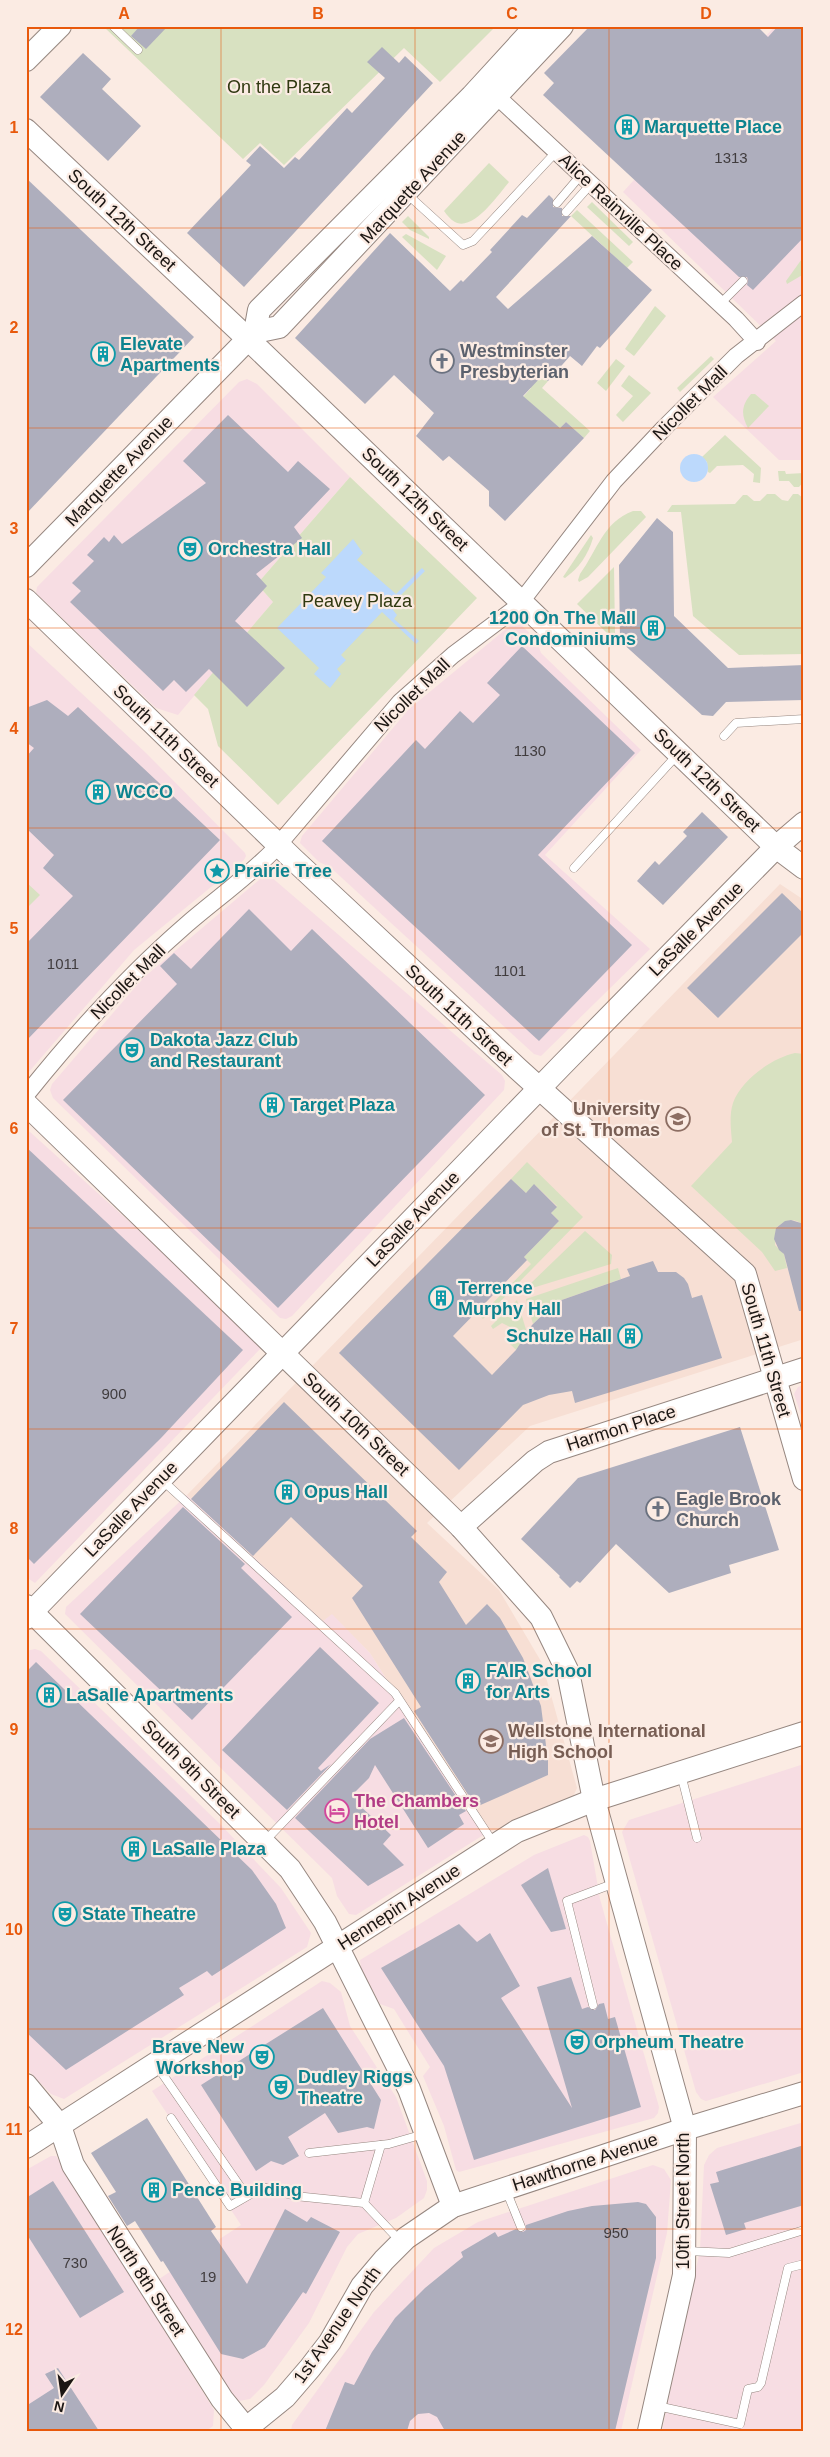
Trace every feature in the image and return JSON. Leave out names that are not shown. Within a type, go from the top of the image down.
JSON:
[{"type":"street","points":[[26,60],[60,26]]},
{"type":"street","name":"Marquette Avenue","points":[[251,335],[279,328],[407,194],[490,90],[536,26]]},
{"type":"street","name":"Marquette Avenue","points":[[26,566],[251,335],[259,310],[490,90],[562,26]]},
{"type":"street","name":"Alice Rainville Place","points":[[490,90],[720,304],[756,342]]},
{"type":"street","name":"South 12th Street","points":[[26,130],[251,335],[522,602],[776,848],[804,868]]},
{"type":"street","name":"Nicollet Mall","points":[[26,1095],[79,1032],[123,984],[186,926],[256,868],[278,845],[400,702],[453,655],[522,602],[614,481],[736,356],[804,303]]},
{"type":"street","name":"South 11th Street","points":[[26,600],[278,845],[539,1088],[745,1274],[773,1379],[804,1479]]},
{"type":"street","name":"LaSalle Avenue","points":[[28,1612],[161,1479],[539,1088],[776,848],[804,823]]},
{"type":"street","name":"South 10th Street","points":[[26,1104],[461,1527],[541,1617],[568,1672],[594,1800]]},
{"type":"street","name":"Harmon Place","points":[[461,1527],[535,1461],[549,1452],[804,1369]]},
{"type":"street","name":"South 9th Street","points":[[28,1612],[290,1868],[325,1922],[409,2089],[453,2206]]},
{"type":"street","name":"Hennepin Avenue","points":[[26,2147],[517,1831],[594,1800],[681,1771],[804,1734]]},
{"type":"street","name":"10th Street North","points":[[594,1800],[685,2129],[685,2251],[680,2293],[649,2431]]},
{"type":"street","points":[[26,2085],[60,2126]]},
{"type":"street","name":"Hawthorne Avenue","points":[[453,2206],[685,2129],[804,2092]]},
{"type":"street","name":"North 8th Street","points":[[60,2126],[73,2165],[222,2399],[247,2430]]},
{"type":"street","name":"1st Avenue North","points":[[247,2430],[285,2397],[310,2368],[330,2342],[362,2286],[401,2242],[453,2206]]},
{"type":"lane","points":[[113,26],[138,50]]},
{"type":"lane","points":[[407,194],[463,245],[474,241],[556,152]]},
{"type":"lane","points":[[556,203],[586,180]]},
{"type":"lane","points":[[566,212],[586,180]]},
{"type":"lane","points":[[720,304],[743,282]]},
{"type":"lane","points":[[724,736],[736,723],[804,719]]},
{"type":"lane","points":[[574,868],[679,752]]},
{"type":"lane","points":[[161,1479],[394,1693],[495,1846]]},
{"type":"lane","points":[[264,1842],[399,1701]]},
{"type":"lane","points":[[681,1771],[697,1838]]},
{"type":"lane","points":[[593,2006],[568,1901],[617,1882]]},
{"type":"lane","points":[[156,2064],[246,2195]]},
{"type":"lane","points":[[171,2118],[230,2206],[246,2195],[263,2187],[295,2196],[364,2202],[401,2242]]},
{"type":"lane","points":[[309,2153],[381,2145],[426,2133]]},
{"type":"lane","points":[[364,2202],[381,2145]]},
{"type":"lane","points":[[505,2188],[521,2227]]},
{"type":"lane","points":[[685,2251],[729,2253],[804,2230]]},
{"type":"lane","points":[[655,2405],[740,2424],[748,2389],[758,2387],[760,2383],[788,2268],[804,2264]]},
{"type":"shaded area","points":[[775,26],[804,26],[804,460],[779,460],[713,397],[776,341],[623,192]]},
{"type":"shaded area","name":"Orchestra Hall","points":[[247,379],[257,384],[350,477],[257,584],[273,602],[178,715],[156,708],[36,593],[37,587],[239,382]]},
{"type":"shaded area","points":[[512,624],[521,625],[536,639],[541,653],[641,750],[545,855],[650,949],[541,1056],[534,1054],[330,867],[319,862],[300,843],[302,836],[409,709]]},
{"type":"shaded area","points":[[26,642],[146,753],[246,856],[244,860],[134,950],[27,1074]]},
{"type":"shaded area","name":"Target Plaza","points":[[265,875],[270,876],[502,1075],[505,1081],[504,1090],[292,1316],[286,1319],[280,1318],[53,1098],[50,1090],[52,1084],[143,978]]},
{"type":"shaded area","name":"University of St. Thomas","points":[[780,884],[804,900],[804,1339],[530,1426],[427,1523],[499,1590],[542,1663],[577,1788],[572,1799],[485,1834],[370,1653],[332,1614],[323,1621],[187,1495]]},
{"type":"shaded area","points":[[26,1131],[30,1132],[263,1342],[263,1346],[35,1583],[26,1577]]},
{"type":"shaded area","points":[[804,1385],[804,1424],[794,1394],[798,1387]]},
{"type":"shaded area","points":[[187,1495],[323,1621],[332,1613],[370,1653],[485,1834],[356,1915],[349,1914],[337,1896],[332,1878],[65,1614],[66,1607]]},
{"type":"shaded area","points":[[35,1649],[41,1651],[221,1825],[281,1888],[311,1933],[307,1947],[64,2099],[51,2094],[26,2068],[26,1651]]},
{"type":"shaded area","points":[[804,1764],[804,2072],[706,2101],[701,2099],[696,2092],[622,1832],[629,1820]]},
{"type":"shaded area","points":[[584,1835],[590,1841],[600,1899],[659,2107],[658,2113],[654,2118],[459,2172],[456,2170],[444,2126],[423,2076],[430,2067],[394,2009],[380,2004],[361,1968],[360,1960],[534,1855]]},
{"type":"shaded area","points":[[322,1981],[330,1983],[341,1992],[350,2026],[396,2097],[427,2181],[427,2190],[424,2198],[396,2218],[358,2234],[347,2247],[309,2323],[264,2385],[250,2399],[239,2401],[233,2398],[153,2283],[241,2225],[152,2091]]},
{"type":"shaded area","points":[[804,2122],[804,2431],[662,2431],[700,2250],[704,2165],[709,2155],[717,2148]]},
{"type":"shaded area","points":[[51,2156],[56,2156],[214,2410],[213,2426],[206,2431],[26,2431],[26,2170]]},
{"type":"shaded area","points":[[653,2165],[664,2169],[671,2180],[667,2233],[621,2431],[291,2431],[292,2425],[374,2312],[434,2248],[478,2222]]},
{"type":"green space","name":"On the Plaza","points":[[107,26],[496,26],[440,82],[404,48],[284,165],[260,143],[243,159],[105,28]]},
{"type":"green space","points":[[489,163],[509,182],[492,203],[477,217],[470,222],[462,224],[455,222],[444,211]]},
{"type":"green space","points":[[592,202],[633,242],[629,246],[587,207]]},
{"type":"green space","points":[[577,210],[633,262],[627,268],[571,216]]},
{"type":"green space","points":[[408,216],[429,239],[410,230],[402,222]]},
{"type":"green space","points":[[406,234],[446,256],[437,270],[402,237]]},
{"type":"green space","points":[[804,256],[804,274],[787,284],[786,281]]},
{"type":"green space","points":[[655,306],[666,316],[634,356],[625,349]]},
{"type":"green space","points":[[711,356],[714,359],[680,392],[677,388]]},
{"type":"green space","points":[[616,359],[625,366],[606,391],[597,383]]},
{"type":"green space","points":[[538,372],[548,381],[542,388],[590,431],[584,438],[566,422],[560,428],[523,397],[531,388],[527,385]]},
{"type":"green space","points":[[629,375],[651,393],[623,422],[616,415],[633,396],[621,386]]},
{"type":"green space","points":[[751,394],[755,394],[769,406],[748,428],[743,411],[745,403]]},
{"type":"green space","points":[[725,435],[761,468],[760,483],[753,482],[754,474],[743,465],[717,466],[710,473],[708,472],[707,462],[702,457]]},
{"type":"green space","points":[[778,471],[785,471],[786,474],[804,473],[804,481],[799,487],[794,487],[789,481],[779,481]]},
{"type":"green space","name":"Peavey Plaza","points":[[350,477],[477,598],[278,805],[218,746],[208,709],[194,695],[273,602],[257,584]]},
{"type":"green space","points":[[767,494],[775,494],[782,500],[788,501],[793,494],[798,494],[804,499],[804,654],[739,655],[693,616],[681,512],[667,512],[672,505],[735,504],[743,495],[747,495],[754,501],[760,501]]},
{"type":"green space","points":[[633,511],[641,511],[646,517],[588,577],[579,582],[580,574],[614,522]]},
{"type":"green space","points":[[591,535],[593,538],[591,544],[582,561],[575,570],[565,578],[563,577]]},
{"type":"green space","points":[[614,567],[615,633],[608,634],[577,604]]},
{"type":"green space","points":[[26,882],[40,895],[26,909]]},
{"type":"green space","points":[[795,1053],[804,1054],[804,1227],[798,1221],[790,1220],[776,1228],[775,1245],[784,1254],[787,1268],[775,1271],[762,1252],[691,1186],[732,1142],[731,1112],[737,1094],[743,1086],[767,1065]]},
{"type":"green space","points":[[527,1162],[583,1217],[483,1319],[480,1316],[531,1264],[524,1257],[559,1221],[551,1213],[557,1206],[535,1185],[526,1193],[511,1179]]},
{"type":"green space","points":[[585,1231],[612,1255],[611,1264],[529,1289],[529,1285]]},
{"type":"green space","points":[[618,1268],[621,1279],[556,1302],[533,1324],[526,1299]]},
{"type":"green space","points":[[517,1300],[539,1372],[510,1344],[514,1335],[510,1327],[502,1323],[493,1329],[491,1326]]},
{"type":"water","points":[[694,454],[704,458],[708,468],[704,478],[694,482],[684,478],[680,468],[684,458]]},
{"type":"water","points":[[353,539],[363,553],[357,560],[396,594],[422,568],[425,571],[397,599],[400,602],[393,610],[397,615],[394,619],[419,641],[416,644],[382,612],[341,655],[346,660],[337,669],[341,674],[330,688],[314,674],[319,668],[277,628],[326,577],[321,573]]},
{"type":"building","points":[[140,26],[168,26],[146,49],[131,36]]},
{"type":"building","points":[[590,26],[757,26],[768,37],[778,26],[804,26],[804,237],[753,290],[747,285],[747,277],[739,277],[543,95],[554,83],[544,73]]},
{"type":"building","points":[[382,47],[399,63],[405,56],[433,83],[244,287],[187,233],[251,165],[246,161],[260,146],[284,168],[295,157],[299,160],[347,108],[352,113],[385,78],[367,62]]},
{"type":"building","points":[[83,53],[111,79],[102,89],[141,126],[108,161],[40,97]]},
{"type":"building","name":"Elevate Apartments","points":[[26,178],[194,337],[26,514]]},
{"type":"building","name":"Westminster Presbyterian","points":[[549,195],[553,199],[553,207],[562,208],[562,216],[571,216],[496,297],[508,309],[592,236],[652,290],[600,348],[597,346],[582,366],[570,356],[548,381],[542,376],[523,396],[560,428],[566,422],[584,438],[505,521],[489,506],[489,491],[449,456],[443,461],[416,436],[434,413],[394,375],[365,404],[295,338],[390,233],[450,291],[461,280],[463,282],[492,252],[490,250],[522,215],[527,218]]},
{"type":"building","name":"Orchestra Hall","points":[[228,415],[288,472],[298,461],[330,489],[294,527],[302,538],[256,574],[267,586],[235,621],[285,668],[247,707],[209,669],[186,692],[174,680],[163,691],[70,602],[81,591],[72,583],[94,561],[87,555],[104,537],[109,542],[114,535],[122,544],[206,483],[183,461]]},
{"type":"building","name":"1200 On The Mall Condominiums","points":[[657,518],[673,532],[674,616],[728,668],[804,665],[804,700],[726,702],[713,716],[702,715],[620,641],[619,565]]},
{"type":"building","points":[[522,646],[635,753],[538,855],[632,945],[539,1041],[322,841],[416,740],[425,749],[460,711],[473,723],[500,695],[487,683]]},
{"type":"building","name":"WCCO","points":[[47,700],[68,716],[78,707],[220,840],[26,1041],[26,944],[73,896],[43,868],[54,855],[26,828],[26,757],[34,748],[26,742],[26,724],[29,721],[26,708]]},
{"type":"building","points":[[702,812],[728,837],[663,905],[637,881],[655,861],[659,865],[687,836],[683,832]]},
{"type":"building","points":[[782,893],[804,914],[804,932],[718,1018],[687,988]]},
{"type":"building","name":"Target Plaza","points":[[249,909],[291,951],[312,929],[485,1095],[278,1308],[63,1100],[177,984],[160,966],[174,953],[191,969]]},
{"type":"building","points":[[26,1147],[243,1350],[161,1438],[34,1564],[26,1556]]},
{"type":"building","points":[[511,1179],[526,1193],[534,1184],[557,1207],[551,1213],[559,1221],[524,1257],[527,1260],[453,1336],[492,1375],[516,1350],[532,1325],[556,1302],[630,1276],[627,1269],[653,1261],[658,1272],[676,1272],[684,1278],[692,1298],[702,1295],[722,1358],[575,1403],[572,1391],[549,1395],[523,1405],[459,1470],[339,1353]]},
{"type":"building","points":[[791,1220],[804,1224],[804,1311],[799,1311],[784,1254],[779,1250],[774,1239],[776,1228],[785,1221]]},
{"type":"building","points":[[284,1402],[417,1531],[411,1537],[447,1572],[439,1582],[466,1625],[487,1604],[500,1618],[523,1658],[541,1706],[548,1775],[476,1807],[414,1711],[421,1707],[352,1598],[363,1586],[291,1517],[253,1556],[191,1499]]},
{"type":"building","name":"Eagle Brook Church","points":[[740,1427],[779,1550],[729,1565],[731,1573],[669,1593],[616,1544],[580,1583],[577,1581],[570,1588],[521,1539],[578,1478]]},
{"type":"building","points":[[183,1507],[245,1564],[241,1568],[292,1617],[192,1720],[80,1614]]},
{"type":"building","points":[[320,1647],[379,1703],[318,1768],[321,1771],[331,1764],[287,1810],[222,1750]]},
{"type":"building","points":[[36,1662],[252,1870],[276,1904],[286,1928],[212,1976],[207,1971],[179,1988],[184,1995],[66,2070],[26,2032],[26,1672]]},
{"type":"building","name":"The Chambers Hotel","points":[[404,1718],[466,1811],[459,1815],[464,1824],[428,1848],[375,1765],[369,1778],[355,1792],[359,1796],[356,1802],[391,1835],[383,1844],[404,1865],[368,1886],[295,1818],[370,1739]]},
{"type":"building","points":[[548,1868],[566,1929],[551,1932],[521,1885]]},
{"type":"building","name":"Orpheum Theatre","points":[[459,1924],[477,1942],[490,1933],[520,1986],[501,1998],[572,2108],[537,1987],[571,1977],[582,2009],[588,2007],[595,2010],[599,2004],[604,2003],[608,2019],[615,2017],[641,2107],[474,2160],[444,2066],[381,1968]]},
{"type":"building","points":[[323,2008],[381,2100],[374,2129],[367,2127],[338,2133],[325,2113],[288,2137],[299,2156],[283,2165],[271,2161],[256,2171],[201,2085]]},
{"type":"building","points":[[147,2118],[216,2227],[211,2231],[247,2284],[285,2209],[307,2222],[311,2217],[340,2232],[306,2294],[303,2292],[265,2347],[243,2359],[221,2354],[163,2261],[161,2262],[135,2221],[127,2226],[108,2196],[116,2192],[91,2153]]},
{"type":"building","points":[[804,2145],[804,2205],[744,2223],[746,2229],[726,2235],[710,2184],[719,2182],[716,2172]]},
{"type":"building","points":[[53,2181],[124,2292],[80,2318],[26,2233],[26,2198]]},
{"type":"building","points":[[638,2202],[646,2204],[656,2217],[656,2258],[615,2431],[445,2431],[437,2417],[429,2413],[418,2414],[410,2421],[407,2431],[325,2431],[345,2382],[354,2385],[372,2352],[395,2318],[425,2288],[463,2257],[461,2252],[495,2232],[498,2237],[516,2229],[523,2232],[526,2230],[526,2225],[568,2211],[592,2206]]},
{"type":"building","points":[[58,2368],[99,2431],[26,2431],[26,2406],[54,2388],[45,2374]]},
{"type":"place","name":"Marquette Place","points":[[627,127]]},
{"type":"place","name":"Elevate Apartments","points":[[103,354]]},
{"type":"place","name":"Westminster Presbyterian","points":[[442,361]]},
{"type":"place","name":"Orchestra Hall","points":[[190,549]]},
{"type":"place","name":"1200 On The Mall Condominiums","points":[[653,628]]},
{"type":"place","name":"WCCO","points":[[98,792]]},
{"type":"place","name":"Prairie Tree","points":[[217,871]]},
{"type":"place","name":"Dakota Jazz Club and Restaurant","points":[[132,1050]]},
{"type":"place","name":"Target Plaza","points":[[272,1105]]},
{"type":"place","name":"University of St. Thomas","points":[[678,1119]]},
{"type":"place","name":"Terrence Murphy Hall","points":[[441,1298]]},
{"type":"place","name":"Schulze Hall","points":[[630,1336]]},
{"type":"place","name":"Opus Hall","points":[[287,1492]]},
{"type":"place","name":"Eagle Brook Church","points":[[658,1509]]},
{"type":"place","name":"FAIR School for Arts","points":[[468,1681]]},
{"type":"place","name":"LaSalle Apartments","points":[[49,1695]]},
{"type":"place","name":"Wellstone International High School","points":[[491,1741]]},
{"type":"place","name":"The Chambers Hotel","points":[[337,1811]]},
{"type":"place","name":"LaSalle Plaza","points":[[134,1849]]},
{"type":"place","name":"State Theatre","points":[[65,1914]]},
{"type":"place","name":"Orpheum Theatre","points":[[577,2042]]},
{"type":"place","name":"Brave New Workshop","points":[[262,2057]]},
{"type":"place","name":"Dudley Riggs Theatre","points":[[281,2087]]},
{"type":"place","name":"Pence Building","points":[[154,2190]]}]
